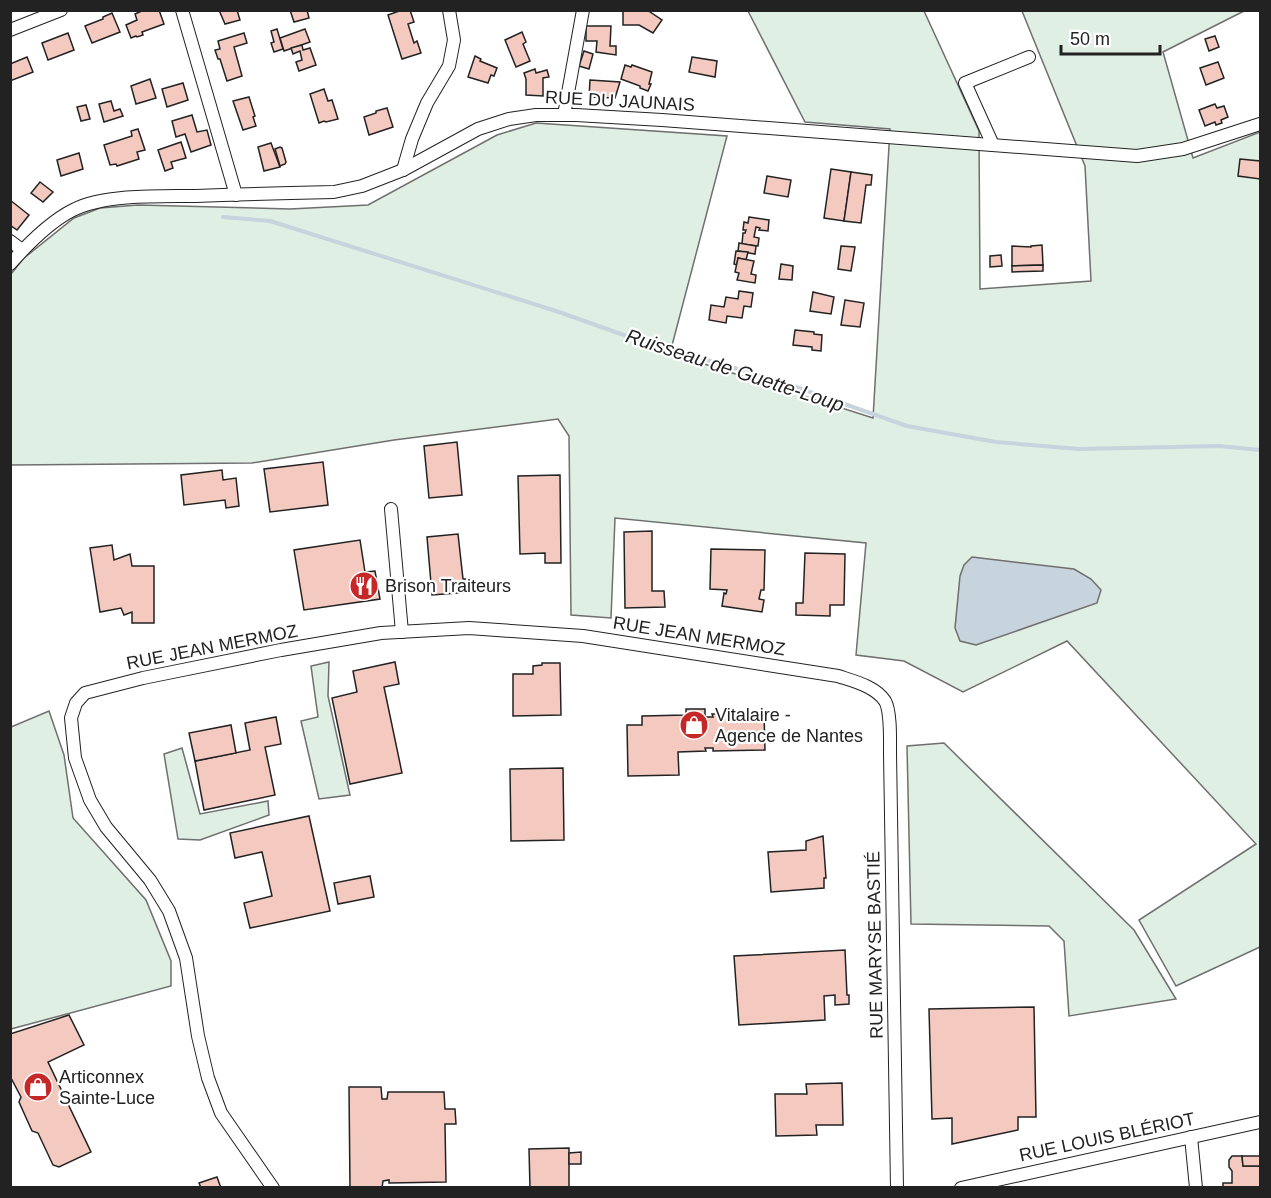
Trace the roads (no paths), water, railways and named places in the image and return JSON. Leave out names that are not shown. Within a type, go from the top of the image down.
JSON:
[{"type":"street","points":[[10,30],[61,10]]},
{"type":"street","points":[[182,10],[236,195]]},
{"type":"street","points":[[403,170],[412,139],[427,104],[449,66],[454,39],[449,10]]},
{"type":"street","points":[[564,115],[584,10]]},
{"type":"street","points":[[993,145],[965,83],[1029,57]]},
{"type":"street","name":"RUE DU JAUNAIS","points":[[10,264],[22,250],[48,228],[72,210],[89,204],[147,197],[334,192],[362,186],[403,170],[478,129],[509,119],[536,115],[662,120],[1137,156],[1184,149],[1260,124]]},
{"type":"street","points":[[10,241],[22,250]]},
{"type":"street","points":[[391,509],[402,632]]},
{"type":"street","name":"RUE JEAN MERMOZ","points":[[273,1188],[222,1113],[208,1078],[186,958],[169,911],[150,880],[106,827],[90,800],[75,758],[71,718],[76,703],[85,693],[143,678],[292,648],[381,633],[469,628],[583,636],[838,676],[875,691],[886,702]]},
{"type":"street","name":"RUE MARYSE BASTIÉ","points":[[886,702],[890,753],[897,1188]]},
{"type":"street","name":"RUE LOUIS BLÉRIOT","points":[[961,1188],[1260,1122]]},
{"type":"street","points":[[1191,1137],[1196,1188]]},
{"type":"waterway","name":"Ruisseau de Guette-Loup","points":[[223,217],[270,221],[556,311],[638,340],[779,381],[907,426],[996,442],[1079,449],[1219,446],[1260,450]]},
{"type":"place","name":"Brison Traiteurs","points":[[364,586]]},
{"type":"place","name":"Vitalaire - Agence de Nantes","points":[[694,725]]},
{"type":"place","name":"Articonnex Sainte-Luce","points":[[38,1087]]}]
